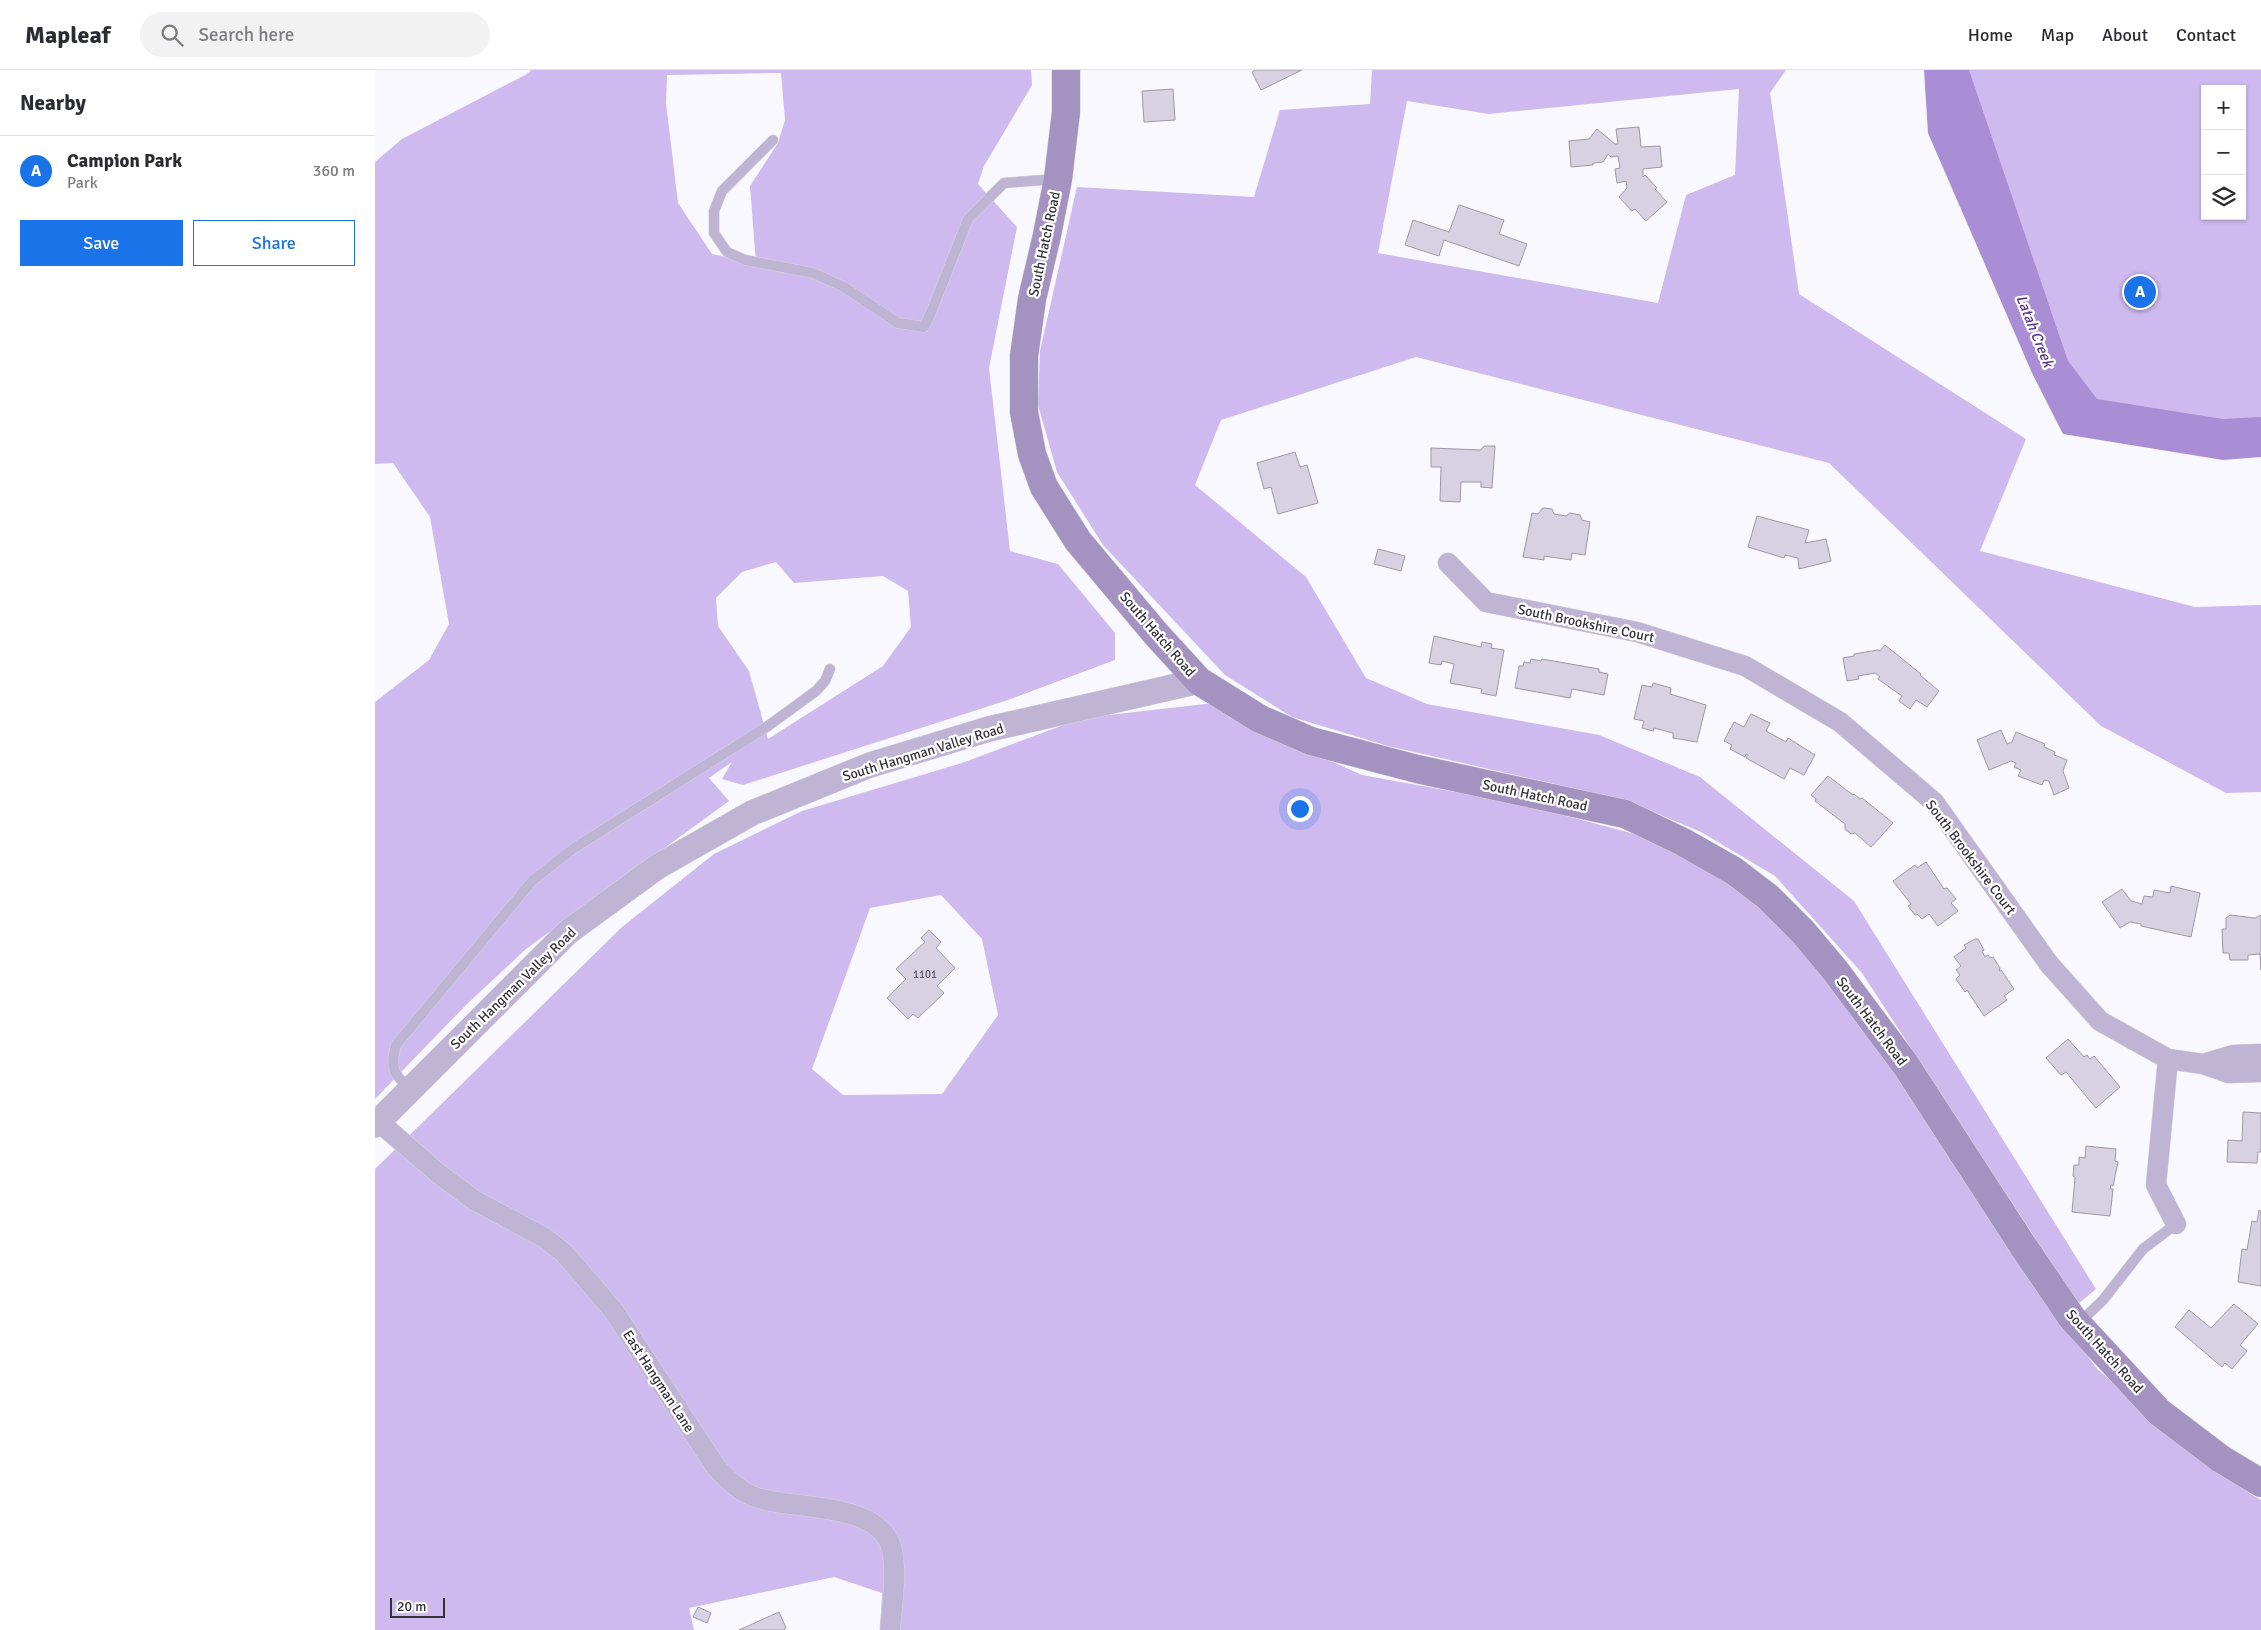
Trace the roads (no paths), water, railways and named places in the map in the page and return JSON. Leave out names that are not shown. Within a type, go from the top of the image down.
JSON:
[{"type":"main road","name":"South Hatch Road","points":[[1066,70],[1065,112],[1057,179],[1047,235],[1032,299],[1024,356],[1024,412],[1032,454],[1044,487],[1078,541],[1156,634],[1199,681],[1260,719],[1311,741],[1417,769],[1625,814],[1683,842],[1734,871],[1768,897],[1803,932],[1834,969],[1905,1064],[2023,1246],[2078,1324],[2159,1412],[2221,1459],[2261,1483]]},
{"type":"street","name":"South Brookshire Court","points":[[1447,564],[1486,602],[1637,632],[1745,666],[1841,722],[1934,802],[2049,964],[2100,1020],[2168,1059],[2203,1064],[2229,1073],[2261,1072]]},
{"type":"street","name":"South Hangman Valley Road","points":[[377,1124],[568,932],[657,867],[752,814],[871,765],[989,729],[1199,681]]},
{"type":"street","name":"South Brookshire Court","points":[[2203,1064],[2233,1055],[2261,1054]]},
{"type":"street","points":[[2168,1059],[2155,1185],[2177,1224]]},
{"type":"street","name":"East Hangman Lane","points":[[377,1124],[474,1200],[545,1238],[564,1253],[613,1310],[715,1467],[728,1481],[756,1498],[847,1513],[864,1518],[877,1526],[887,1536],[892,1549],[894,1564],[895,1584],[890,1630]]},
{"type":"lane","points":[[773,140],[722,191],[714,212],[714,233],[727,252],[745,260],[813,273],[844,287],[898,323],[924,327],[968,218],[1004,183],[1057,179]]},
{"type":"lane","points":[[411,1090],[396,1076],[392,1060],[396,1046],[533,880],[574,848],[774,722],[816,691],[825,681],[829,669]]},
{"type":"lane","points":[[2078,1324],[2103,1300],[2143,1249],[2177,1224]]},
{"type":"water","name":"Latah Creek","points":[[1924,70],[1969,70],[2068,361],[2097,399],[2223,419],[2261,417],[2261,457],[2223,460],[2063,434],[2032,373],[1928,133]]},
{"type":"place","name":"Campion Park","points":[[2140,292]]}]
